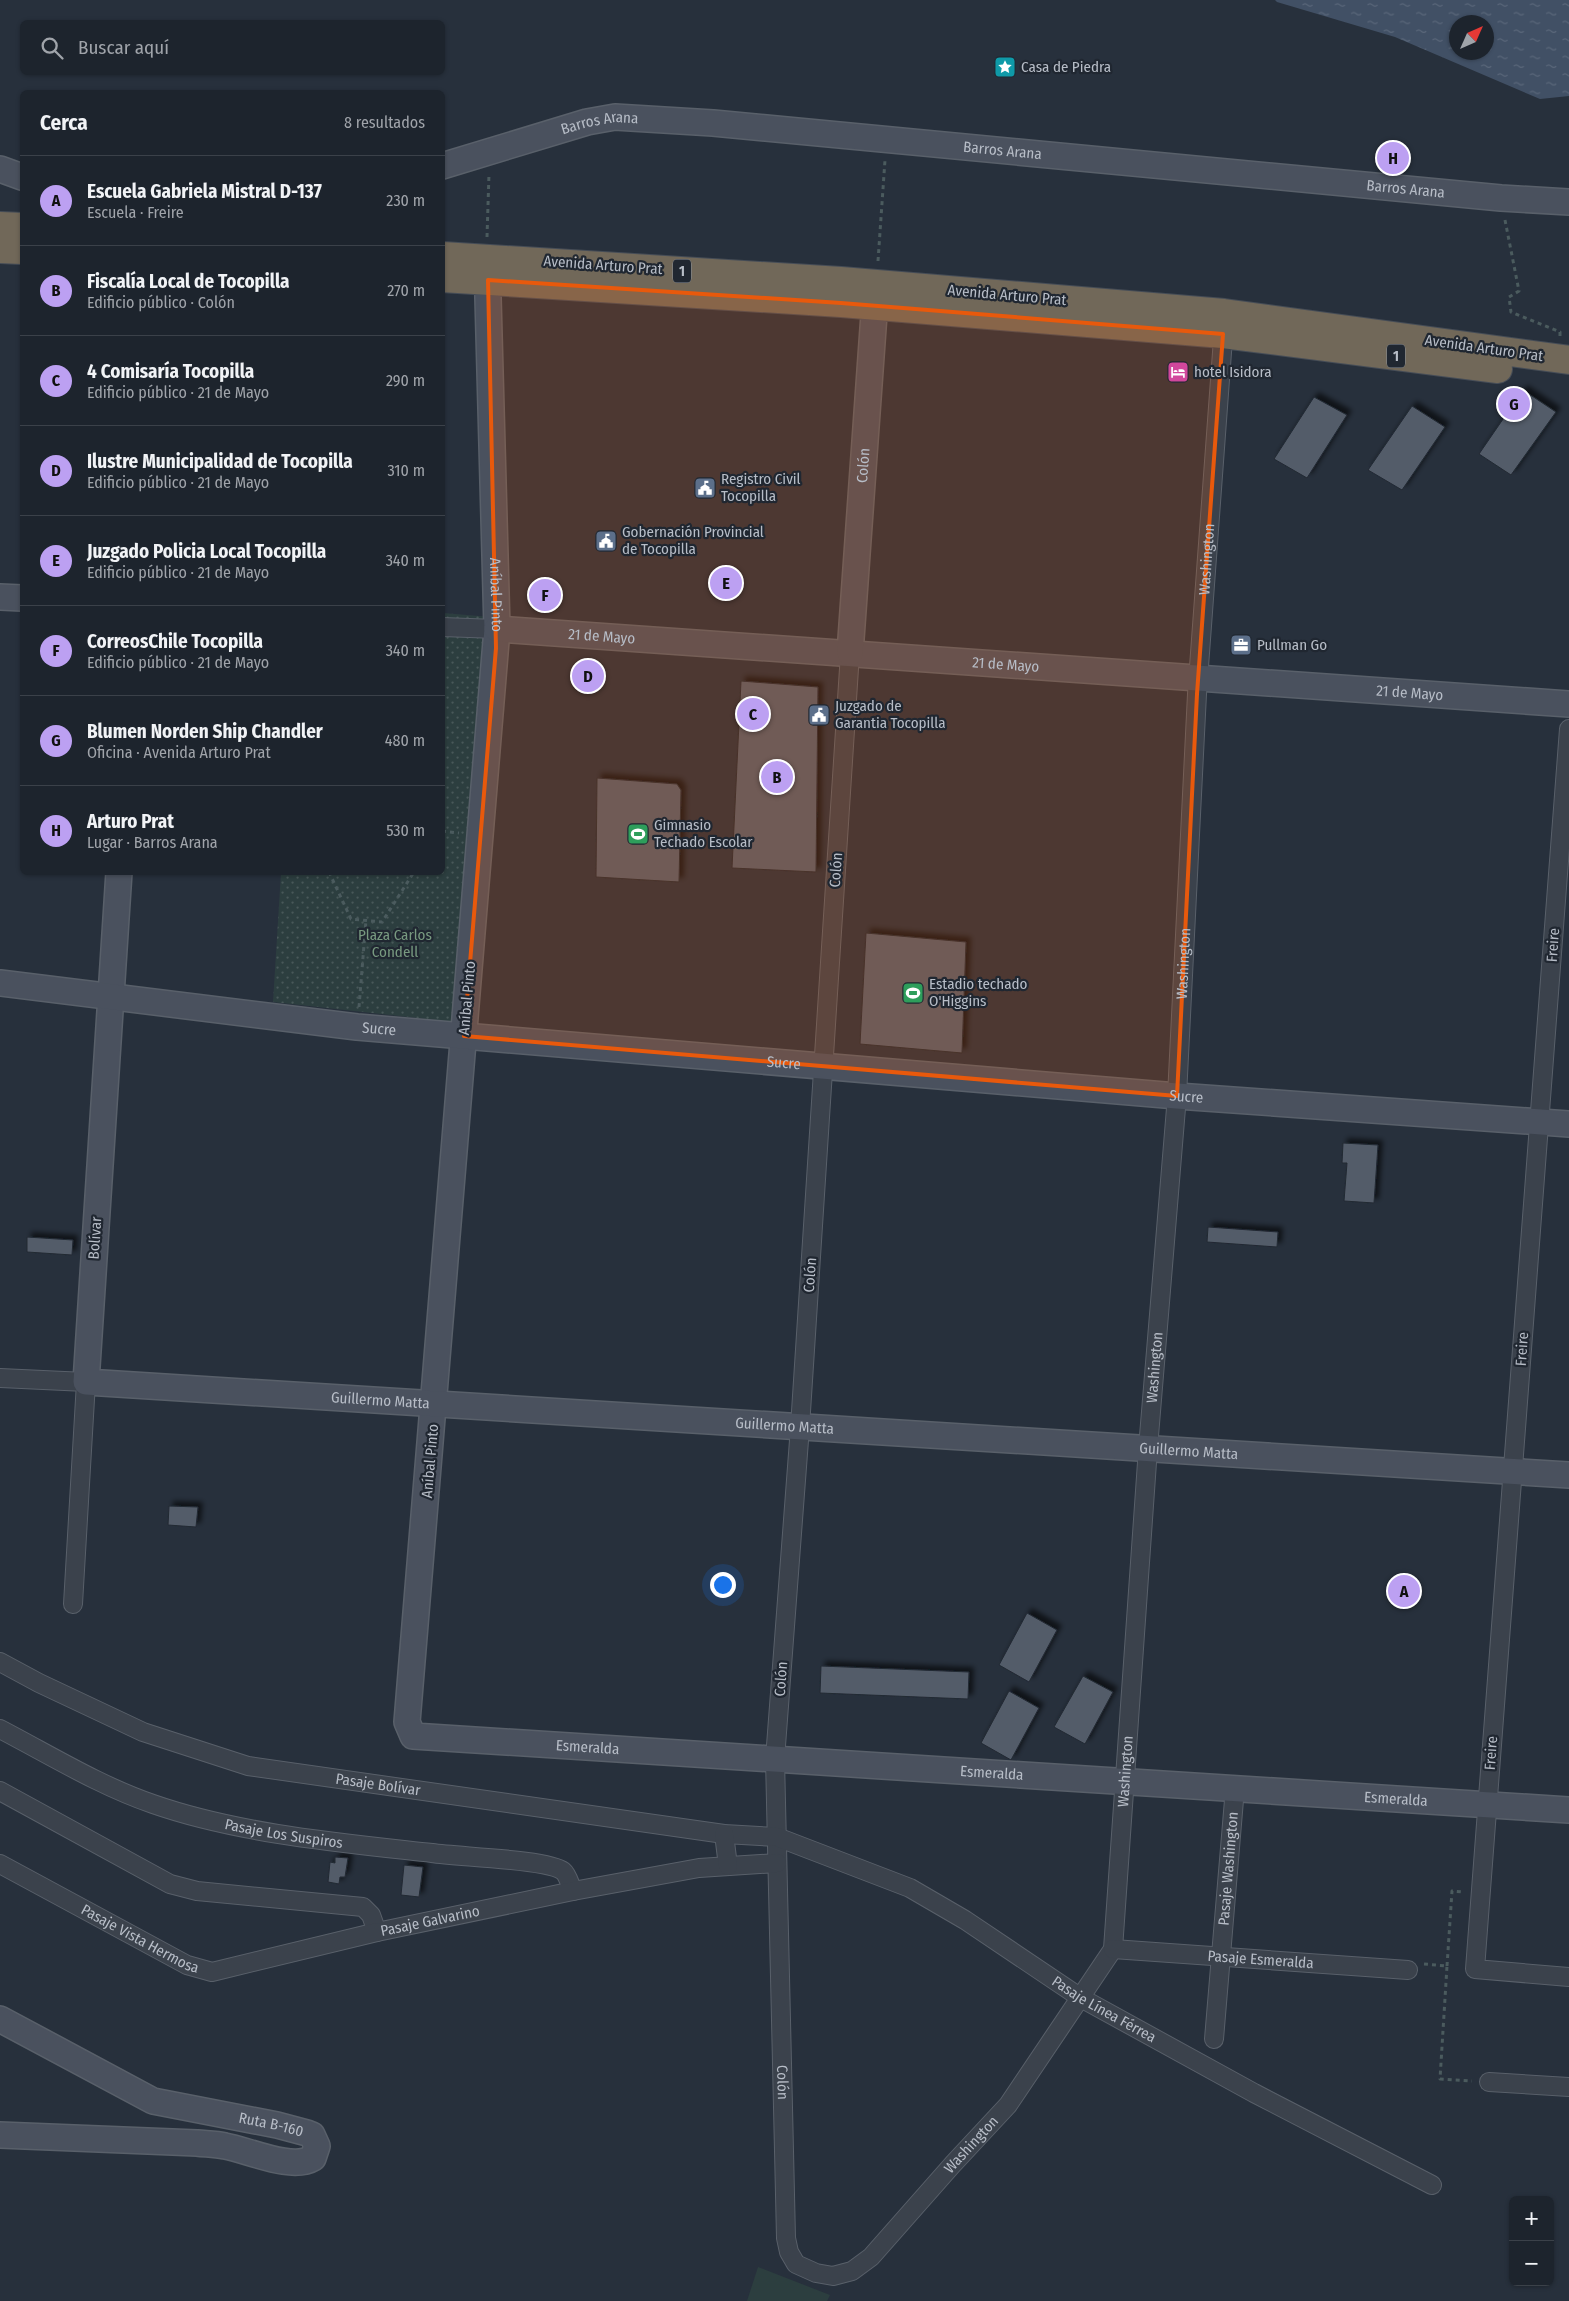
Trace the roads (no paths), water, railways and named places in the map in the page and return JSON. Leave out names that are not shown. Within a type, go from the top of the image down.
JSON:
[{"type":"highway","points":[[0,226],[20,227]]},
{"type":"highway","points":[[0,249],[20,250]]},
{"type":"highway","name":"Avenida Arturo Prat","points":[[445,257],[488,269],[874,295],[1224,324],[1567,366]]},
{"type":"highway","name":"Avenida Arturo Prat","points":[[445,277],[488,269]]},
{"type":"street","name":"Barros Arana","points":[[445,165],[586,122],[615,117],[713,123],[886,138],[1501,198],[1569,202]]},
{"type":"street","points":[[0,169],[20,176]]},
{"type":"street","name":"Aníbal Pinto","points":[[414,1736],[408,1722],[497,629],[488,269]]},
{"type":"street","name":"Colón","points":[[796,2264],[789,2252],[786,2238],[775,1759],[800,1427],[874,295]]},
{"type":"street","name":"Washington","points":[[796,2264],[816,2273],[833,2276],[852,2271],[871,2257],[953,2164],[1008,2106],[1113,1949],[1148,1448],[1177,1096],[1198,677],[1224,324]]},
{"type":"street","points":[[0,596],[20,598]]},
{"type":"street","name":"21 de Mayo","points":[[445,627],[850,653],[1569,704]]},
{"type":"street","name":"Freire","points":[[1569,729],[1475,1969],[1569,1977]]},
{"type":"street","name":"Bolívar","points":[[73,1604],[119,875]]},
{"type":"street","name":"Sucre","points":[[0,983],[357,1027],[1177,1096],[1569,1124]]},
{"type":"street","name":"Guillermo Matta","points":[[0,1378],[1569,1475]]},
{"type":"street","name":"Pasaje Bolívar","points":[[0,1662],[39,1683],[144,1732],[248,1766],[724,1834],[777,1837]]},
{"type":"street","name":"Pasaje Los Suspiros","points":[[0,1729],[94,1778],[152,1804],[210,1820],[312,1839],[461,1857],[541,1863],[557,1867],[565,1873],[573,1891]]},
{"type":"street","name":"Esmeralda","points":[[414,1736],[1569,1810]]},
{"type":"street","name":"Pasaje Washington","points":[[1214,2039],[1235,1788]]},
{"type":"street","name":"Pasaje Galvarino","points":[[0,1791],[170,1884],[197,1891],[363,1907],[370,1914],[377,1932],[573,1891],[699,1868],[777,1863]]},
{"type":"street","points":[[724,1834],[728,1866]]},
{"type":"street","name":"Pasaje Línea Férrea","points":[[777,1837],[910,1888],[964,1920],[1081,1998],[1254,2094],[1432,2186]]},
{"type":"street","name":"Pasaje Vista Hermosa","points":[[0,1864],[187,1965],[212,1972],[377,1932]]},
{"type":"street","name":"Pasaje Esmeralda","points":[[1113,1949],[1401,1970]]},
{"type":"street","name":"Ruta B-160","points":[[0,2019],[154,2101],[284,2126],[312,2135],[318,2146],[313,2158],[301,2162],[277,2160],[225,2146],[197,2143],[0,2135]]},
{"type":"street","points":[[1489,2082],[1569,2087]]},
{"type":"water","points":[[1275,0],[1569,0],[1569,96],[1540,99],[1395,37]]},
{"type":"place","name":"Casa de Piedra","points":[[1005,67]]},
{"type":"place","name":"Arturo Prat","points":[[1393,158]]},
{"type":"place","name":"hotel Isidora","points":[[1178,372]]},
{"type":"place","name":"Blumen Norden Ship Chandler","points":[[1514,404]]},
{"type":"place","name":"Registro Civil Tocopilla","points":[[705,488]]},
{"type":"place","name":"Gobernación Provincial de Tocopilla","points":[[606,541]]},
{"type":"place","name":"Juzgado Policia Local Tocopilla","points":[[726,583]]},
{"type":"place","name":"CorreosChile Tocopilla","points":[[545,595]]},
{"type":"place","name":"Pullman Go","points":[[1241,645]]},
{"type":"place","name":"Ilustre Municipalidad de Tocopilla","points":[[588,676]]},
{"type":"place","name":"4 Comisaría Tocopilla","points":[[753,714]]},
{"type":"place","name":"Juzgado de Garantia Tocopilla","points":[[819,715]]},
{"type":"place","name":"Fiscalía Local de Tocopilla","points":[[777,777]]},
{"type":"place","name":"Gimnasio Techado Escolar","points":[[638,834]]},
{"type":"place","name":"Estadio techado O'Higgins","points":[[913,993]]},
{"type":"place","name":"Escuela Gabriela Mistral D-137","points":[[1404,1591]]},
{"type":"park label","name":"Plaza Carlos Condell","points":[[395,944]]}]
